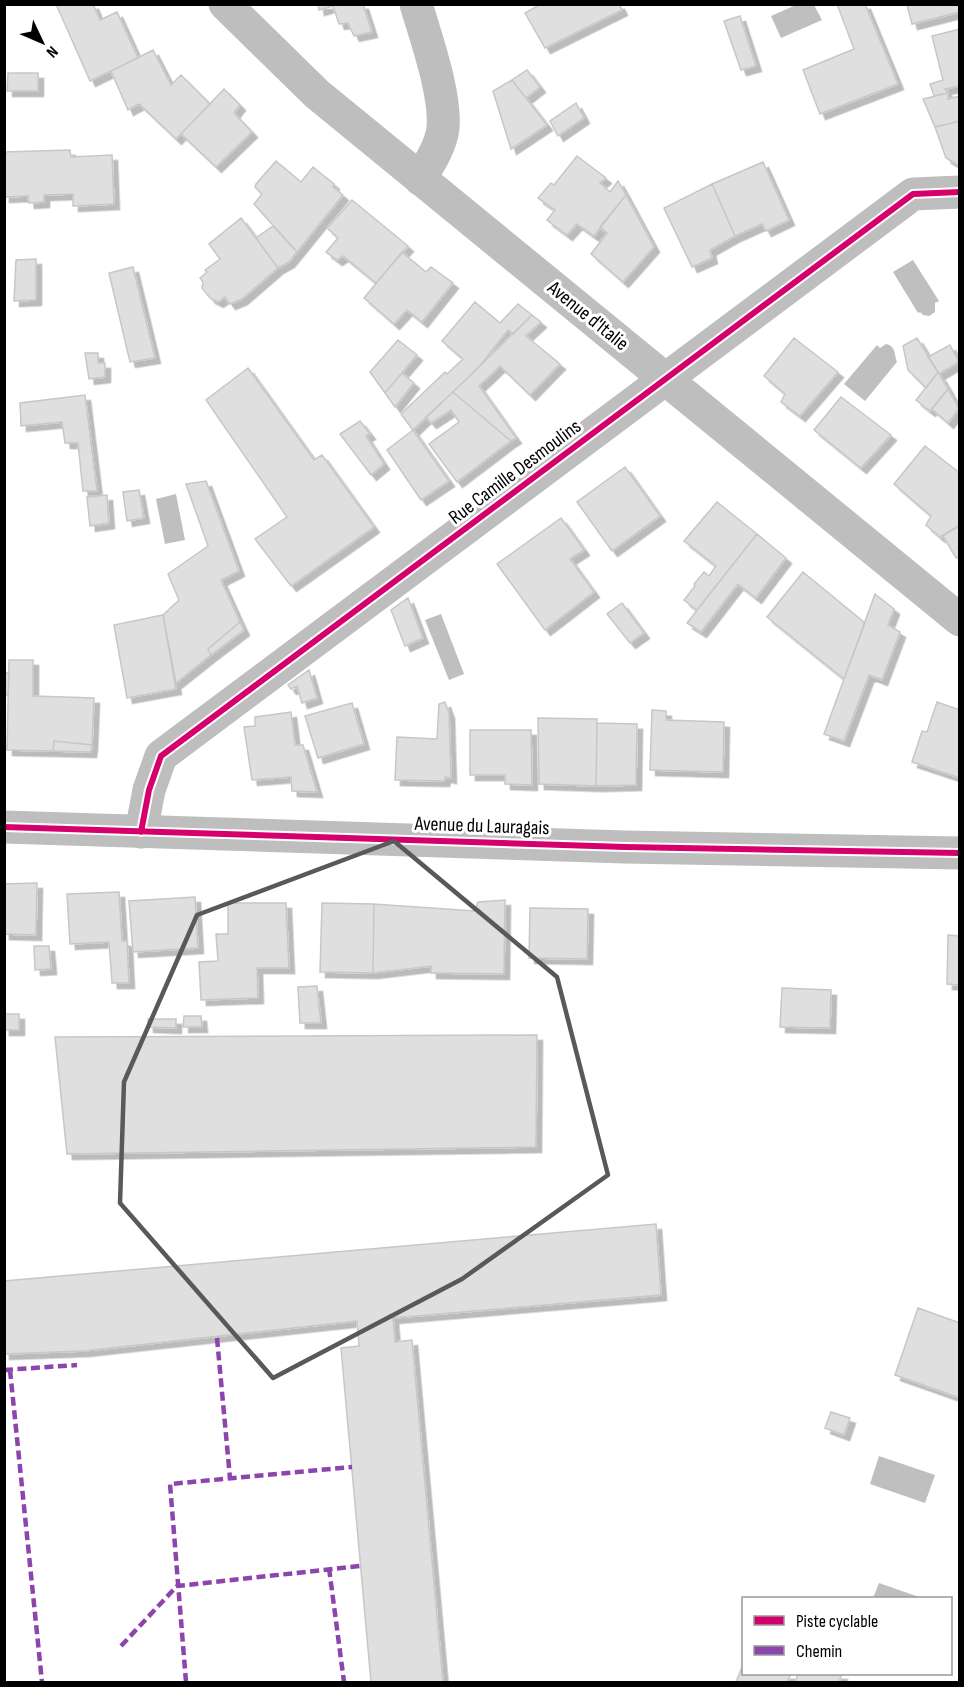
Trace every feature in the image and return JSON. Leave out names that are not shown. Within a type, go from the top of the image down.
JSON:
[{"type":"street","name":"Avenue d'Italie","points":[[225,4],[317,94],[960,620]]},
{"type":"street","points":[[416,4],[440,90],[443,129],[432,160],[420,179]]},
{"type":"street","name":"Rue Camille Desmoulins","points":[[141,832],[149,790],[161,756],[913,194],[960,192]]},
{"type":"street","name":"Avenue du Lauragais","points":[[4,827],[636,848],[960,854]]},
{"type":"highlighted area","points":[[394,841],[557,977],[608,1175],[462,1279],[273,1378],[120,1203],[124,1082],[197,915]]},
{"type":"shaded area","points":[[796,5],[814,5],[822,20],[781,38],[771,16]]},
{"type":"shaded area","points":[[913,260],[939,301],[935,303],[935,312],[929,316],[918,313],[893,272]]},
{"type":"shaded area","points":[[886,344],[893,348],[897,362],[865,401],[844,384],[877,345],[880,348]]},
{"type":"shaded area","points":[[176,494],[185,540],[165,544],[156,499]]},
{"type":"shaded area","points":[[441,614],[464,674],[449,680],[425,620]]},
{"type":"shaded area","points":[[879,1456],[935,1475],[925,1503],[870,1484]]},
{"type":"shaded area","points":[[879,1583],[919,1597],[873,1597]]},
{"type":"building","points":[[56,4],[93,4],[100,20],[117,12],[138,58],[90,81]]},
{"type":"building","points":[[318,4],[363,4],[372,32],[354,36],[348,23],[339,24],[333,6],[319,10]]},
{"type":"building","points":[[541,4],[619,4],[622,10],[545,48],[525,13]]},
{"type":"building","points":[[837,4],[865,4],[898,84],[820,114],[803,70],[854,49]]},
{"type":"building","points":[[960,4],[960,12],[912,24],[907,5]]},
{"type":"building","points":[[740,16],[756,66],[741,70],[724,21]]},
{"type":"building","points":[[960,29],[960,86],[945,89],[948,93],[934,96],[930,84],[943,80],[932,36]]},
{"type":"building","points":[[153,50],[171,85],[181,75],[210,104],[176,139],[139,104],[128,110],[111,71]]},
{"type":"building","points":[[527,70],[540,87],[526,98],[512,80]]},
{"type":"building","points":[[8,73],[38,73],[38,91],[7,91]]},
{"type":"building","points":[[512,80],[547,125],[511,149],[493,91]]},
{"type":"building","points":[[224,89],[240,105],[234,113],[252,132],[216,167],[181,134]]},
{"type":"building","points":[[948,93],[948,99],[960,96],[960,121],[935,127],[923,99]]},
{"type":"building","points":[[576,103],[584,118],[558,136],[550,121]]},
{"type":"building","points":[[960,121],[960,166],[946,158],[935,127]]},
{"type":"building","points":[[70,150],[71,157],[112,155],[114,204],[73,206],[73,194],[44,195],[44,202],[29,203],[28,196],[4,197],[4,152]]},
{"type":"building","points":[[577,156],[606,178],[600,183],[610,192],[618,181],[626,195],[594,236],[577,224],[567,235],[547,220],[555,210],[538,198],[551,183],[554,185]]},
{"type":"building","points":[[276,161],[301,182],[313,167],[334,184],[333,187],[343,195],[297,252],[254,204],[262,194],[255,187],[256,184]]},
{"type":"building","points":[[763,162],[789,220],[766,231],[762,224],[735,236],[712,184]]},
{"type":"building","points":[[712,184],[735,236],[710,250],[712,258],[692,267],[664,208]]},
{"type":"building","points":[[626,195],[654,247],[623,282],[591,254],[607,233],[600,227]]},
{"type":"building","points":[[352,200],[408,246],[376,283],[343,256],[337,260],[326,252],[338,238],[327,228]]},
{"type":"building","points":[[241,218],[278,268],[242,299],[230,304],[225,297],[218,302],[210,298],[202,288],[203,282],[200,278],[207,272],[205,270],[220,259],[209,244]]},
{"type":"building","points":[[273,226],[297,252],[289,262],[278,268],[256,238]]},
{"type":"building","points":[[402,252],[426,272],[431,267],[453,283],[422,322],[407,310],[394,324],[364,298]]},
{"type":"building","points":[[36,259],[36,300],[14,301],[16,260]]},
{"type":"building","points":[[133,267],[155,358],[130,362],[109,273]]},
{"type":"building","points":[[475,302],[500,323],[518,304],[532,315],[513,334],[508,330],[479,367],[413,430],[401,414],[445,372],[447,374],[463,359],[442,341]]},
{"type":"building","points":[[532,315],[541,322],[526,336],[560,364],[530,395],[500,366],[479,386],[516,438],[511,441],[453,392]]},
{"type":"building","points":[[794,338],[838,372],[800,416],[781,402],[785,394],[764,376]]},
{"type":"building","points":[[917,338],[938,372],[926,388],[908,370],[903,346]]},
{"type":"building","points":[[398,340],[417,355],[385,393],[370,372]]},
{"type":"building","points":[[950,345],[959,362],[939,374],[928,357]]},
{"type":"building","points":[[85,353],[98,353],[98,363],[105,363],[105,377],[89,379]]},
{"type":"building","points":[[248,368],[314,460],[322,455],[374,527],[291,586],[255,539],[287,517],[206,400]]},
{"type":"building","points":[[938,372],[948,389],[930,411],[916,400]]},
{"type":"building","points":[[402,373],[414,383],[395,407],[385,393]]},
{"type":"building","points":[[948,389],[959,409],[948,423],[932,409]]},
{"type":"building","points":[[453,392],[511,441],[457,482],[429,444],[459,422],[451,410],[431,423],[426,417]]},
{"type":"building","points":[[85,395],[97,491],[83,491],[78,443],[65,443],[62,422],[21,426],[20,403]]},
{"type":"building","points":[[841,397],[891,435],[861,468],[814,430]]},
{"type":"building","points":[[360,421],[370,434],[366,436],[384,464],[371,475],[340,434]]},
{"type":"building","points":[[413,430],[449,481],[421,500],[387,450]]},
{"type":"building","points":[[925,446],[960,473],[960,525],[940,537],[926,525],[931,516],[894,484]]},
{"type":"building","points":[[625,467],[660,516],[612,551],[577,502]]},
{"type":"building","points":[[206,481],[239,571],[221,580],[240,622],[208,649],[211,655],[176,683],[163,615],[179,600],[168,574],[208,546],[186,484]]},
{"type":"building","points":[[139,490],[144,518],[127,521],[123,492]]},
{"type":"building","points":[[107,495],[109,523],[90,526],[87,497]]},
{"type":"building","points":[[717,502],[757,534],[697,610],[684,600],[704,572],[709,576],[716,566],[684,541]]},
{"type":"building","points":[[561,518],[584,550],[570,559],[594,592],[545,630],[497,564]]},
{"type":"building","points":[[960,525],[960,555],[956,558],[943,536]]},
{"type":"building","points":[[757,534],[786,558],[756,598],[738,584],[701,632],[687,623]]},
{"type":"building","points":[[803,572],[865,623],[844,679],[767,617]]},
{"type":"building","points":[[875,594],[894,609],[888,625],[900,632],[882,680],[869,675],[844,741],[824,734]]},
{"type":"building","points":[[408,598],[423,638],[405,646],[391,610]]},
{"type":"building","points":[[622,603],[644,633],[630,643],[607,614]]},
{"type":"building","points":[[163,615],[176,689],[127,698],[114,625]]},
{"type":"building","points":[[240,622],[244,630],[211,655],[208,649]]},
{"type":"building","points":[[9,660],[33,660],[33,696],[94,698],[92,745],[54,741],[53,751],[7,750]]},
{"type":"building","points":[[309,670],[317,698],[302,703],[297,686],[291,689],[288,685]]},
{"type":"building","points":[[4,673],[9,673],[8,695],[4,695]]},
{"type":"building","points":[[445,702],[449,713],[451,778],[445,777],[444,781],[395,780],[397,737],[437,739],[439,704]]},
{"type":"building","points":[[937,702],[960,710],[960,778],[912,762],[922,731],[927,732]]},
{"type":"building","points":[[352,703],[364,744],[318,758],[305,716]]},
{"type":"building","points":[[652,710],[666,711],[666,720],[724,722],[723,772],[650,770]]},
{"type":"building","points":[[291,712],[295,745],[303,745],[317,792],[292,791],[291,777],[252,780],[244,727],[255,726],[255,717]]},
{"type":"building","points":[[538,718],[597,719],[596,786],[539,784]]},
{"type":"building","points":[[597,723],[637,724],[636,785],[596,786]]},
{"type":"building","points":[[470,730],[531,730],[532,785],[505,784],[505,775],[470,775]]},
{"type":"building","points":[[54,741],[92,745],[91,752],[53,751]]},
{"type":"building","points":[[37,883],[36,935],[4,934],[4,884]]},
{"type":"building","points":[[119,892],[122,941],[127,941],[129,983],[112,983],[109,942],[70,944],[67,894]]},
{"type":"building","points":[[195,897],[198,948],[133,952],[129,901]]},
{"type":"building","points":[[505,900],[504,974],[431,973],[431,966],[373,973],[374,904],[475,911],[478,902]]},
{"type":"building","points":[[228,903],[286,903],[289,968],[257,968],[258,998],[201,1000],[199,962],[218,961],[216,934],[228,934]]},
{"type":"building","points":[[322,903],[374,904],[373,973],[320,972]]},
{"type":"building","points":[[530,908],[588,909],[587,959],[529,958]]},
{"type":"building","points":[[948,935],[960,936],[960,985],[947,984]]},
{"type":"building","points":[[34,946],[49,946],[51,969],[35,970]]},
{"type":"building","points":[[317,986],[321,1023],[300,1023],[298,987]]},
{"type":"building","points":[[782,988],[831,990],[830,1028],[780,1027]]},
{"type":"building","points":[[4,1014],[19,1014],[19,1030],[4,1030]]},
{"type":"building","points":[[184,1016],[201,1016],[202,1027],[183,1027]]},
{"type":"building","points":[[148,1019],[176,1019],[176,1028],[148,1027]]},
{"type":"building","points":[[537,1035],[536,1147],[67,1154],[55,1037]]},
{"type":"building","points":[[656,1224],[661,1295],[393,1318],[395,1342],[412,1340],[443,1682],[371,1682],[341,1348],[359,1346],[357,1321],[84,1351],[4,1354],[4,1281]]},
{"type":"building","points":[[918,1308],[960,1323],[960,1398],[895,1375]]},
{"type":"building","points":[[831,1412],[850,1418],[844,1435],[825,1428]]},
{"type":"building","points":[[742,1667],[742,1675],[790,1675],[787,1682],[736,1682]]},
{"type":"building","points":[[798,1675],[842,1675],[839,1682],[795,1682]]},
{"type":"marked path","points":[[217,1338],[230,1478]]},
{"type":"marked path","points":[[4,1370],[77,1365]]},
{"type":"marked path","points":[[10,1370],[42,1682]]},
{"type":"marked path","points":[[186,1682],[170,1484],[352,1467]]},
{"type":"marked path","points":[[121,1646],[177,1586],[360,1566]]},
{"type":"marked path","points":[[329,1568],[344,1682]]},
{"type":"cycle path","points":[[141,832],[149,790],[161,756],[913,194],[960,192]]},
{"type":"cycle path","points":[[4,827],[625,847],[960,853]]}]
